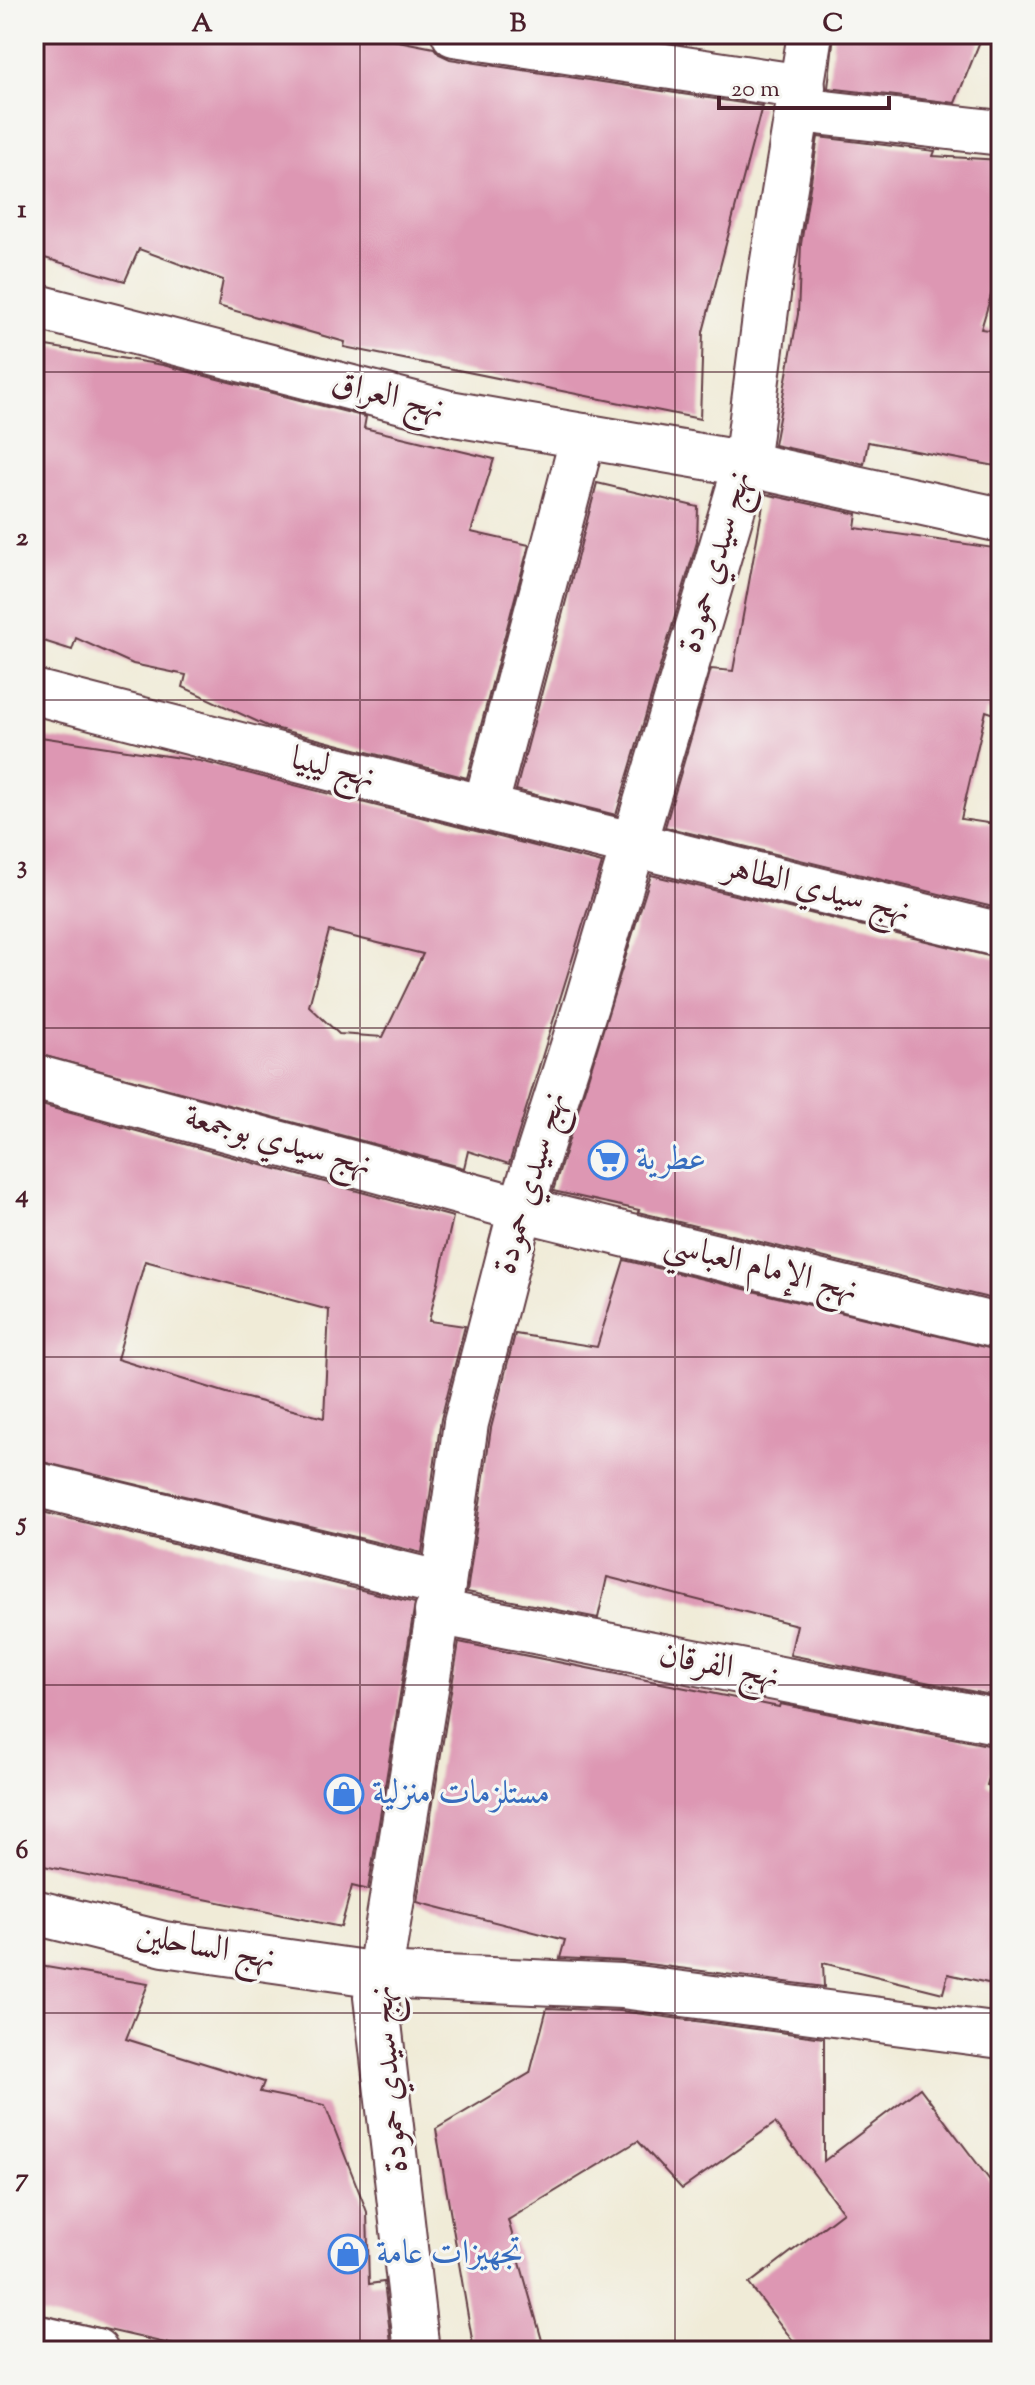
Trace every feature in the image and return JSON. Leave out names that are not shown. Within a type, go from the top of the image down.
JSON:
[{"type":"street","points":[[454,34],[1001,133]]},
{"type":"street","name":"نهج سيدي حمودة","points":[[417,2351],[376,1997],[466,1423],[521,1209],[587,1002],[746,464],[770,279],[810,34]]},
{"type":"street","name":"نهج العراق","points":[[34,306],[449,413],[746,464],[1001,520]]},
{"type":"street","points":[[485,808],[583,436]]},
{"type":"street","name":"نهج ليبيا","points":[[34,692],[632,845]]},
{"type":"street","name":"نهج سيدي الطاهر","points":[[632,845],[1001,935]]},
{"type":"street","name":"نهج سيدي بوجمعة","points":[[34,1077],[521,1209]]},
{"type":"street","name":"نهج الإمام العباسي","points":[[521,1209],[1001,1327]]},
{"type":"street","name":"نهج الفرقان","points":[[34,1484],[440,1598],[1001,1722]]},
{"type":"street","name":"نهج الساحلين","points":[[34,1912],[164,1944],[379,1975],[622,1986],[1001,2036]]},
{"type":"street","points":[[34,2337],[96,2351]]},
{"type":"building","points":[[34,34],[362,34],[434,48],[450,59],[762,106],[703,332],[700,419],[344,347],[345,342],[218,306],[223,280],[139,249],[125,281],[34,255]]},
{"type":"building","points":[[834,34],[983,34],[955,103],[828,88]]},
{"type":"building","points":[[818,137],[935,151],[933,156],[1001,160],[1001,262],[981,329],[1001,332],[1001,467],[868,442],[864,464],[774,445],[798,314],[801,244]]},
{"type":"building","points":[[34,344],[163,365],[366,417],[364,428],[494,459],[471,532],[529,545],[467,778],[267,726],[183,687],[186,675],[133,664],[76,638],[72,650],[34,638]]},
{"type":"building","points":[[597,483],[698,507],[697,542],[616,815],[516,790]]},
{"type":"building","points":[[765,494],[857,514],[855,528],[1001,549],[1001,716],[986,711],[961,819],[1001,825],[1001,909],[665,827],[711,669],[733,671]]},
{"type":"building","points":[[34,736],[200,761],[602,863],[509,1164],[468,1151],[464,1168],[34,1053]],"holes":[[[329,931],[423,954],[383,1037],[339,1034],[309,1006]]]},
{"type":"building","points":[[651,875],[1001,959],[1001,1301],[553,1191]]},
{"type":"building","points":[[34,1103],[453,1217],[429,1321],[465,1326],[441,1419],[422,1553],[34,1460]],"holes":[[[145,1261],[329,1310],[324,1418],[227,1393],[117,1359]]]},
{"type":"building","points":[[624,1260],[1001,1351],[1001,1697],[790,1655],[797,1625],[607,1577],[598,1618],[467,1592],[491,1428],[515,1334],[597,1347]]},
{"type":"building","points":[[34,1510],[415,1603],[368,1890],[352,1886],[341,1927],[34,1864]]},
{"type":"building","points":[[459,1642],[779,1707],[780,1704],[998,1747],[987,1785],[1001,1789],[1001,1986],[948,1974],[943,1993],[823,1963],[824,1987],[625,1961],[560,1958],[565,1940],[417,1902]]},
{"type":"building","points":[[34,1965],[148,1984],[126,2039],[264,2082],[260,2092],[325,2105],[367,2212],[369,2284],[384,2282],[392,2351],[200,2351],[34,2313]]},
{"type":"building","points":[[547,2008],[620,2011],[824,2038],[824,2161],[920,2088],[1001,2195],[1001,2351],[801,2351],[749,2284],[843,2212],[775,2123],[682,2189],[638,2141],[508,2220],[545,2351],[474,2351],[436,2129],[530,2073]]},
{"type":"place","name":"عطرية","points":[[608,1160]]},
{"type":"place","name":"مستلزمات منزلية","points":[[344,1794]]},
{"type":"place","name":"تجهيزات عامة","points":[[348,2254]]}]
